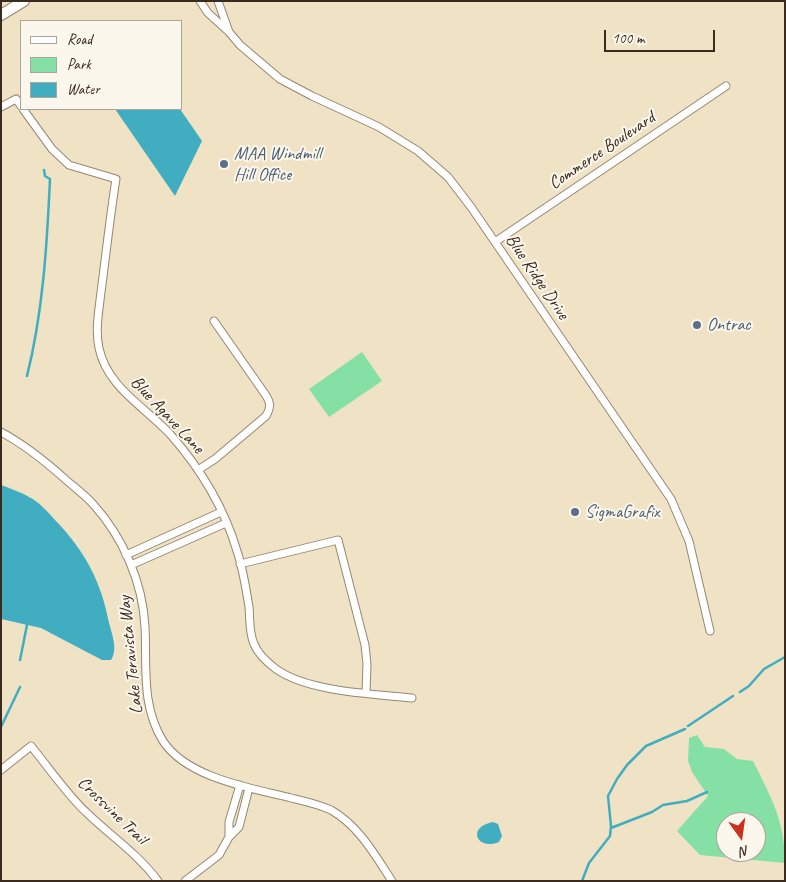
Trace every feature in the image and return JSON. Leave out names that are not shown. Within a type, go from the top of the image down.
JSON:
[{"type":"main road","points":[[1,15],[24,1]]},
{"type":"street","name":"Blue Ridge Drive","points":[[200,1],[208,13],[230,32],[240,45],[280,78],[312,96],[380,127],[418,151],[448,177],[471,207],[670,499],[689,541],[710,631]]},
{"type":"street","name":"Blue Ridge Drive","points":[[218,1],[230,32]]},
{"type":"street","name":"Commerce Boulevard","points":[[495,242],[726,86]]},
{"type":"street","name":"Blue Agave Lane","points":[[1,107],[16,98],[20,105]]},
{"type":"street","name":"Blue Agave Lane","points":[[23,110],[52,149],[69,165],[116,179],[98,322],[98,348],[110,376],[120,388],[168,433],[212,490],[240,564],[254,644],[261,655],[288,677],[320,686],[412,698]]},
{"type":"street","points":[[198,470],[215,459],[266,416],[270,408],[269,400],[214,321]]},
{"type":"street","name":"Lake Teravista Way","points":[[1,432],[23,444],[93,504],[111,528],[126,555],[135,574],[142,601],[145,626],[146,682],[150,716],[157,731],[176,757],[212,776],[249,788],[315,804],[331,811],[348,822],[361,836],[392,881]]},
{"type":"street","points":[[126,555],[221,512]]},
{"type":"street","points":[[130,565],[226,523]]},
{"type":"street","points":[[240,564],[338,540],[365,645],[367,664],[366,693]]},
{"type":"street","name":"Crossvine Trail","points":[[1,770],[31,746],[75,801],[130,849],[158,881]]},
{"type":"street","points":[[230,837],[229,822],[240,785]]},
{"type":"street","points":[[185,881],[219,855],[242,819],[249,788]]},
{"type":"green space","points":[[362,352],[382,381],[329,417],[309,389]]},
{"type":"green space","points":[[697,735],[705,747],[724,749],[737,759],[753,761],[780,822],[783,834],[785,863],[766,861],[766,812],[716,812],[716,857],[700,855],[677,831],[708,796],[692,772],[688,761],[689,738]]},
{"type":"water","points":[[116,110],[181,110],[202,141],[175,196]]},
{"type":"water","points":[[1,485],[23,494],[40,504],[66,532],[83,555],[96,580],[106,608],[114,642],[114,652],[111,660],[102,660],[41,628],[1,619]]},
{"type":"water","points":[[493,822],[498,824],[502,836],[499,842],[491,844],[480,841],[477,833],[479,828]]},
{"type":"waterway","points":[[27,376],[41,303],[46,253],[50,179],[45,176],[44,170]]},
{"type":"waterway","points":[[20,660],[27,625],[26,621]]},
{"type":"waterway","points":[[740,692],[749,686],[764,669],[785,657]]},
{"type":"waterway","points":[[1,727],[20,687]]},
{"type":"waterway","points":[[688,726],[733,696]]},
{"type":"waterway","points":[[582,881],[589,863],[610,836],[608,796],[617,779],[627,765],[646,746],[685,729]]},
{"type":"waterway","points":[[611,828],[652,812],[663,805],[687,801],[707,792]]},
{"type":"place","name":"MAA Windmill Hill Office","points":[[224,164]]},
{"type":"place","name":"Ontrac","points":[[697,325]]},
{"type":"place","name":"SigmaGrafix","points":[[575,512]]}]
